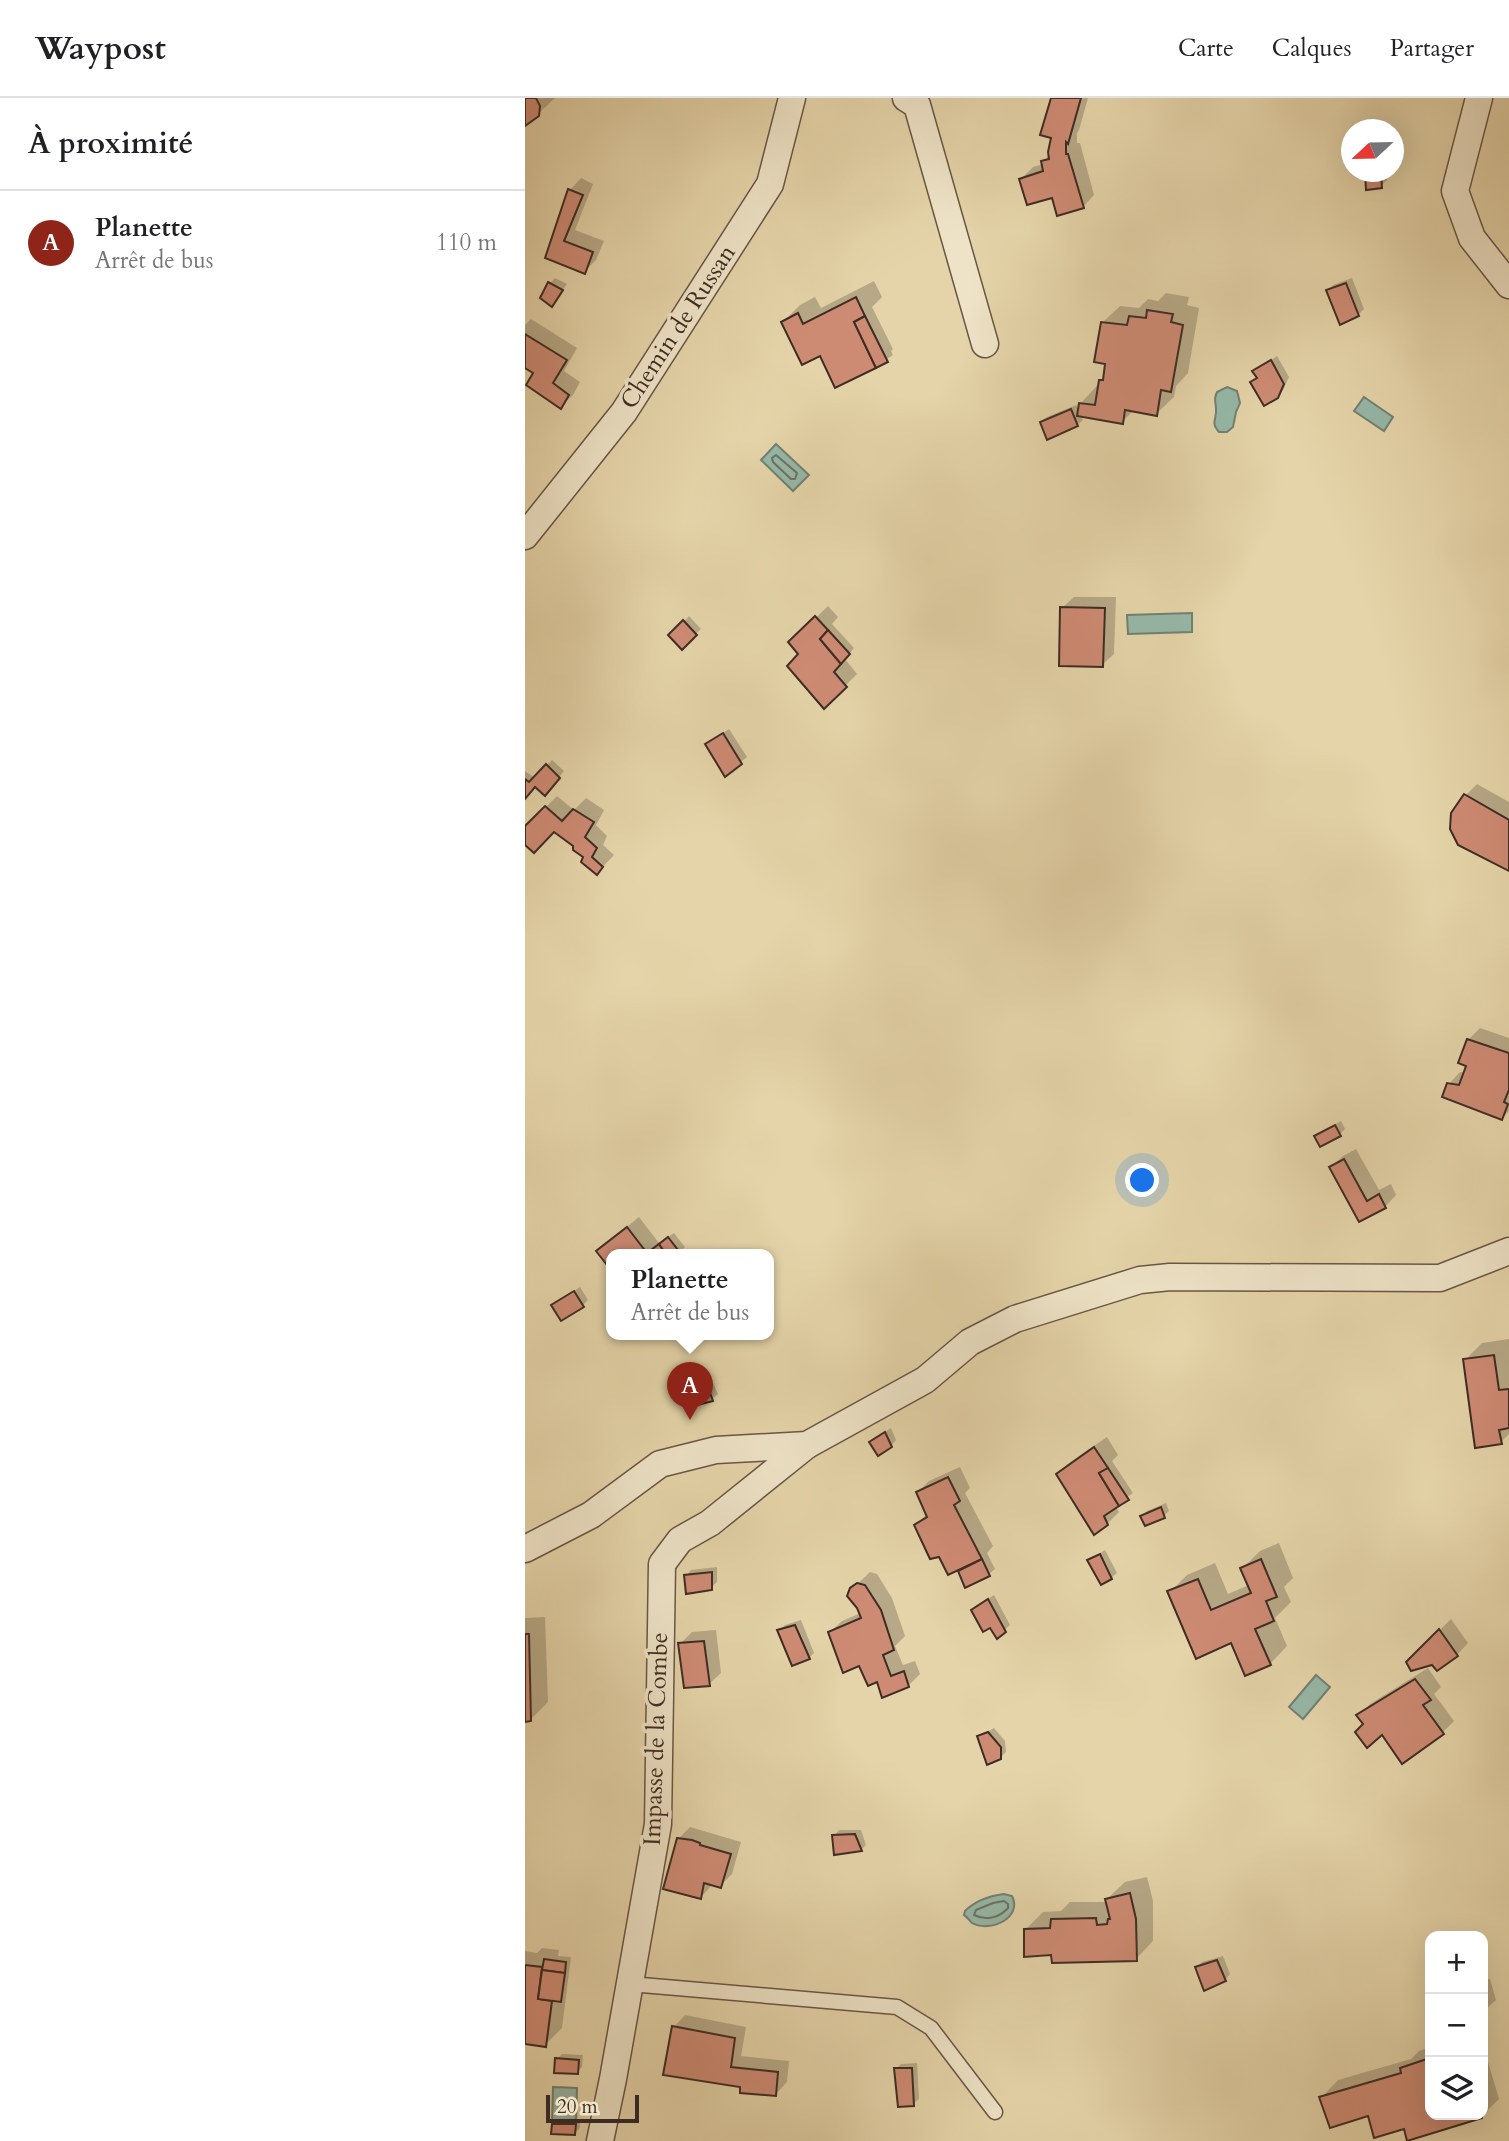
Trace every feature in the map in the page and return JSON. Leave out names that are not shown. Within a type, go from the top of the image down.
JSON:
[{"type":"street","name":"Chemin de Russan","points":[[525,536],[624,412],[770,184],[792,98]]},
{"type":"street","points":[[905,98],[917,105],[985,344]]},
{"type":"street","points":[[1479,98],[1455,191],[1472,238],[1509,285]]},
{"type":"street","name":"Impasse de la Combe","points":[[600,2141],[658,1824],[662,1564],[680,1539],[710,1523],[807,1445],[925,1380],[970,1342],[1015,1318],[1140,1280],[1170,1277],[1440,1278],[1509,1251]]},
{"type":"street","points":[[525,1549],[591,1515],[660,1464],[716,1450],[807,1445]]},
{"type":"lane","points":[[630,1984],[897,2007],[931,2028],[995,2112]]},
{"type":"water","points":[[1227,387],[1237,391],[1240,403],[1233,427],[1227,432],[1219,432],[1214,423],[1215,397],[1217,392]]},
{"type":"water","points":[[1364,397],[1393,417],[1384,431],[1354,411]]},
{"type":"water","points":[[776,444],[809,475],[793,491],[761,460]]},
{"type":"water","points":[[1192,613],[1192,632],[1128,634],[1127,615]]},
{"type":"water","points":[[1316,1675],[1330,1687],[1303,1719],[1289,1707]]},
{"type":"water","points":[[1004,1894],[1012,1896],[1014,1904],[1013,1911],[1003,1922],[979,1926],[964,1915],[969,1907],[978,1901]]},
{"type":"water","points":[[553,2087],[577,2088],[576,2124],[552,2123]]},
{"type":"building","points":[[525,98],[536,98],[540,106],[539,116],[525,126]]},
{"type":"building","points":[[1051,98],[1081,98],[1068,144],[1066,142],[1066,154],[1084,208],[1057,216],[1052,198],[1027,205],[1019,179],[1043,171],[1041,161],[1049,159],[1051,138],[1040,135]]},
{"type":"building","points":[[1366,182],[1382,182],[1382,188],[1366,190]]},
{"type":"building","points":[[568,189],[583,195],[564,241],[593,252],[585,274],[545,258]]},
{"type":"building","points":[[548,282],[563,290],[552,307],[540,298]]},
{"type":"building","points":[[1346,283],[1359,316],[1340,325],[1326,290]]},
{"type":"building","points":[[856,297],[865,316],[854,322],[876,368],[835,388],[820,356],[802,365],[781,322],[798,313],[803,324]]},
{"type":"building","points":[[1147,310],[1173,314],[1171,322],[1183,325],[1171,392],[1161,390],[1157,416],[1125,410],[1123,424],[1077,416],[1079,403],[1095,405],[1099,380],[1103,380],[1105,364],[1094,362],[1101,322],[1127,325],[1129,316],[1146,318]]},
{"type":"building","points":[[865,316],[888,362],[876,368],[854,322]]},
{"type":"building","points":[[525,334],[567,360],[553,383],[569,395],[561,409],[526,385],[533,373],[525,368]]},
{"type":"building","points":[[1271,360],[1284,384],[1278,398],[1264,406],[1250,382],[1257,378],[1252,371]]},
{"type":"building","points":[[1071,409],[1078,426],[1047,440],[1040,422]]},
{"type":"building","points":[[1060,607],[1105,608],[1103,667],[1059,666]]},
{"type":"building","points":[[815,616],[828,630],[820,639],[841,664],[834,672],[847,687],[824,709],[787,666],[798,654],[788,642]]},
{"type":"building","points":[[683,620],[697,635],[682,650],[668,635]]},
{"type":"building","points":[[828,630],[850,654],[841,664],[820,639]]},
{"type":"building","points":[[723,733],[742,764],[725,777],[705,744]]},
{"type":"building","points":[[546,764],[560,778],[545,796],[535,787],[525,799],[525,779],[529,782]]},
{"type":"building","points":[[1464,794],[1509,820],[1509,871],[1458,845],[1450,829],[1451,813]]},
{"type":"building","points":[[545,806],[562,821],[573,809],[594,822],[585,837],[597,848],[592,857],[603,867],[597,875],[581,862],[583,857],[573,850],[573,846],[554,832],[534,853],[525,845],[525,826]]},
{"type":"building","points":[[1467,1039],[1509,1053],[1509,1090],[1504,1102],[1508,1104],[1502,1120],[1442,1097],[1447,1083],[1459,1085],[1466,1066],[1458,1063]]},
{"type":"building","points":[[1335,1125],[1341,1136],[1320,1147],[1314,1136]]},
{"type":"building","points":[[1344,1159],[1367,1201],[1379,1194],[1386,1208],[1359,1222],[1329,1167]]},
{"type":"building","points":[[627,1227],[644,1249],[606,1249],[606,1264],[596,1251]]},
{"type":"building","points":[[668,1237],[677,1249],[662,1249],[659,1244]]},
{"type":"building","points":[[574,1291],[584,1307],[561,1321],[551,1305]]},
{"type":"building","points":[[1494,1355],[1499,1390],[1509,1389],[1509,1428],[1499,1430],[1502,1444],[1475,1448],[1463,1359]]},
{"type":"building","points":[[708,1387],[713,1401],[693,1406],[688,1395]]},
{"type":"building","points":[[885,1432],[892,1447],[878,1456],[869,1442]]},
{"type":"building","points":[[1094,1447],[1108,1468],[1099,1473],[1119,1506],[1104,1516],[1108,1525],[1094,1535],[1056,1474]]},
{"type":"building","points":[[1108,1468],[1129,1500],[1119,1506],[1099,1473]]},
{"type":"building","points":[[948,1477],[960,1501],[954,1505],[982,1559],[948,1575],[939,1557],[930,1559],[914,1525],[927,1517],[916,1492]]},
{"type":"building","points":[[1161,1507],[1165,1518],[1145,1526],[1140,1516]]},
{"type":"building","points":[[1100,1554],[1112,1579],[1101,1585],[1087,1560]]},
{"type":"building","points":[[982,1559],[990,1576],[965,1588],[958,1571]]},
{"type":"building","points":[[1261,1559],[1277,1597],[1266,1601],[1274,1621],[1255,1629],[1271,1665],[1245,1676],[1231,1643],[1196,1659],[1167,1591],[1198,1579],[1211,1610],[1251,1593],[1240,1568]]},
{"type":"building","points":[[712,1572],[712,1590],[686,1594],[684,1575]]},
{"type":"building","points":[[857,1583],[865,1585],[881,1610],[894,1650],[883,1655],[891,1676],[904,1671],[909,1687],[882,1698],[877,1682],[868,1686],[859,1666],[843,1673],[828,1632],[861,1618],[847,1596],[850,1588]]},
{"type":"building","points":[[988,1599],[1006,1632],[997,1639],[990,1628],[983,1632],[971,1610]]},
{"type":"building","points":[[795,1625],[810,1659],[792,1666],[777,1630]]},
{"type":"building","points":[[1439,1629],[1458,1656],[1437,1671],[1432,1665],[1411,1671],[1406,1662]]},
{"type":"building","points":[[525,1634],[529,1634],[531,1721],[525,1722]]},
{"type":"building","points":[[704,1641],[710,1686],[684,1688],[678,1643]]},
{"type":"building","points":[[1415,1679],[1431,1700],[1423,1705],[1444,1734],[1402,1764],[1382,1735],[1367,1748],[1355,1732],[1363,1724],[1356,1715]]},
{"type":"building","points":[[988,1732],[1001,1747],[1001,1759],[987,1765],[977,1736]]},
{"type":"building","points":[[855,1834],[862,1851],[834,1855],[832,1835]]},
{"type":"building","points":[[677,1838],[692,1840],[731,1854],[721,1888],[704,1883],[701,1899],[663,1889]]},
{"type":"building","points":[[1130,1893],[1136,1919],[1137,1961],[1052,1963],[1051,1955],[1024,1957],[1024,1929],[1050,1928],[1051,1919],[1096,1918],[1097,1925],[1107,1924],[1110,1919],[1105,1899]]},
{"type":"building","points":[[544,1959],[566,1962],[565,1973],[542,1970]]},
{"type":"building","points":[[1217,1960],[1226,1981],[1204,1991],[1195,1967]]},
{"type":"building","points":[[525,1965],[542,1967],[538,1999],[552,2001],[546,2047],[525,2044]]},
{"type":"building","points":[[542,1970],[565,1973],[561,2002],[538,1999]]},
{"type":"building","points":[[672,2026],[735,2038],[731,2067],[778,2072],[776,2096],[740,2093],[740,2087],[663,2075]]},
{"type":"building","points":[[555,2058],[579,2060],[578,2074],[554,2073]]},
{"type":"building","points":[[1425,2060],[1425,2120],[1475,2120],[1407,2141],[1404,2129],[1374,2138],[1368,2116],[1330,2128],[1319,2097],[1401,2073],[1400,2068]]},
{"type":"building","points":[[894,2068],[912,2068],[914,2106],[898,2107]]},
{"type":"building","points":[[552,2124],[576,2124],[575,2135],[551,2134]]},
{"type":"place","name":"Planette","points":[[690,1420]]}]
